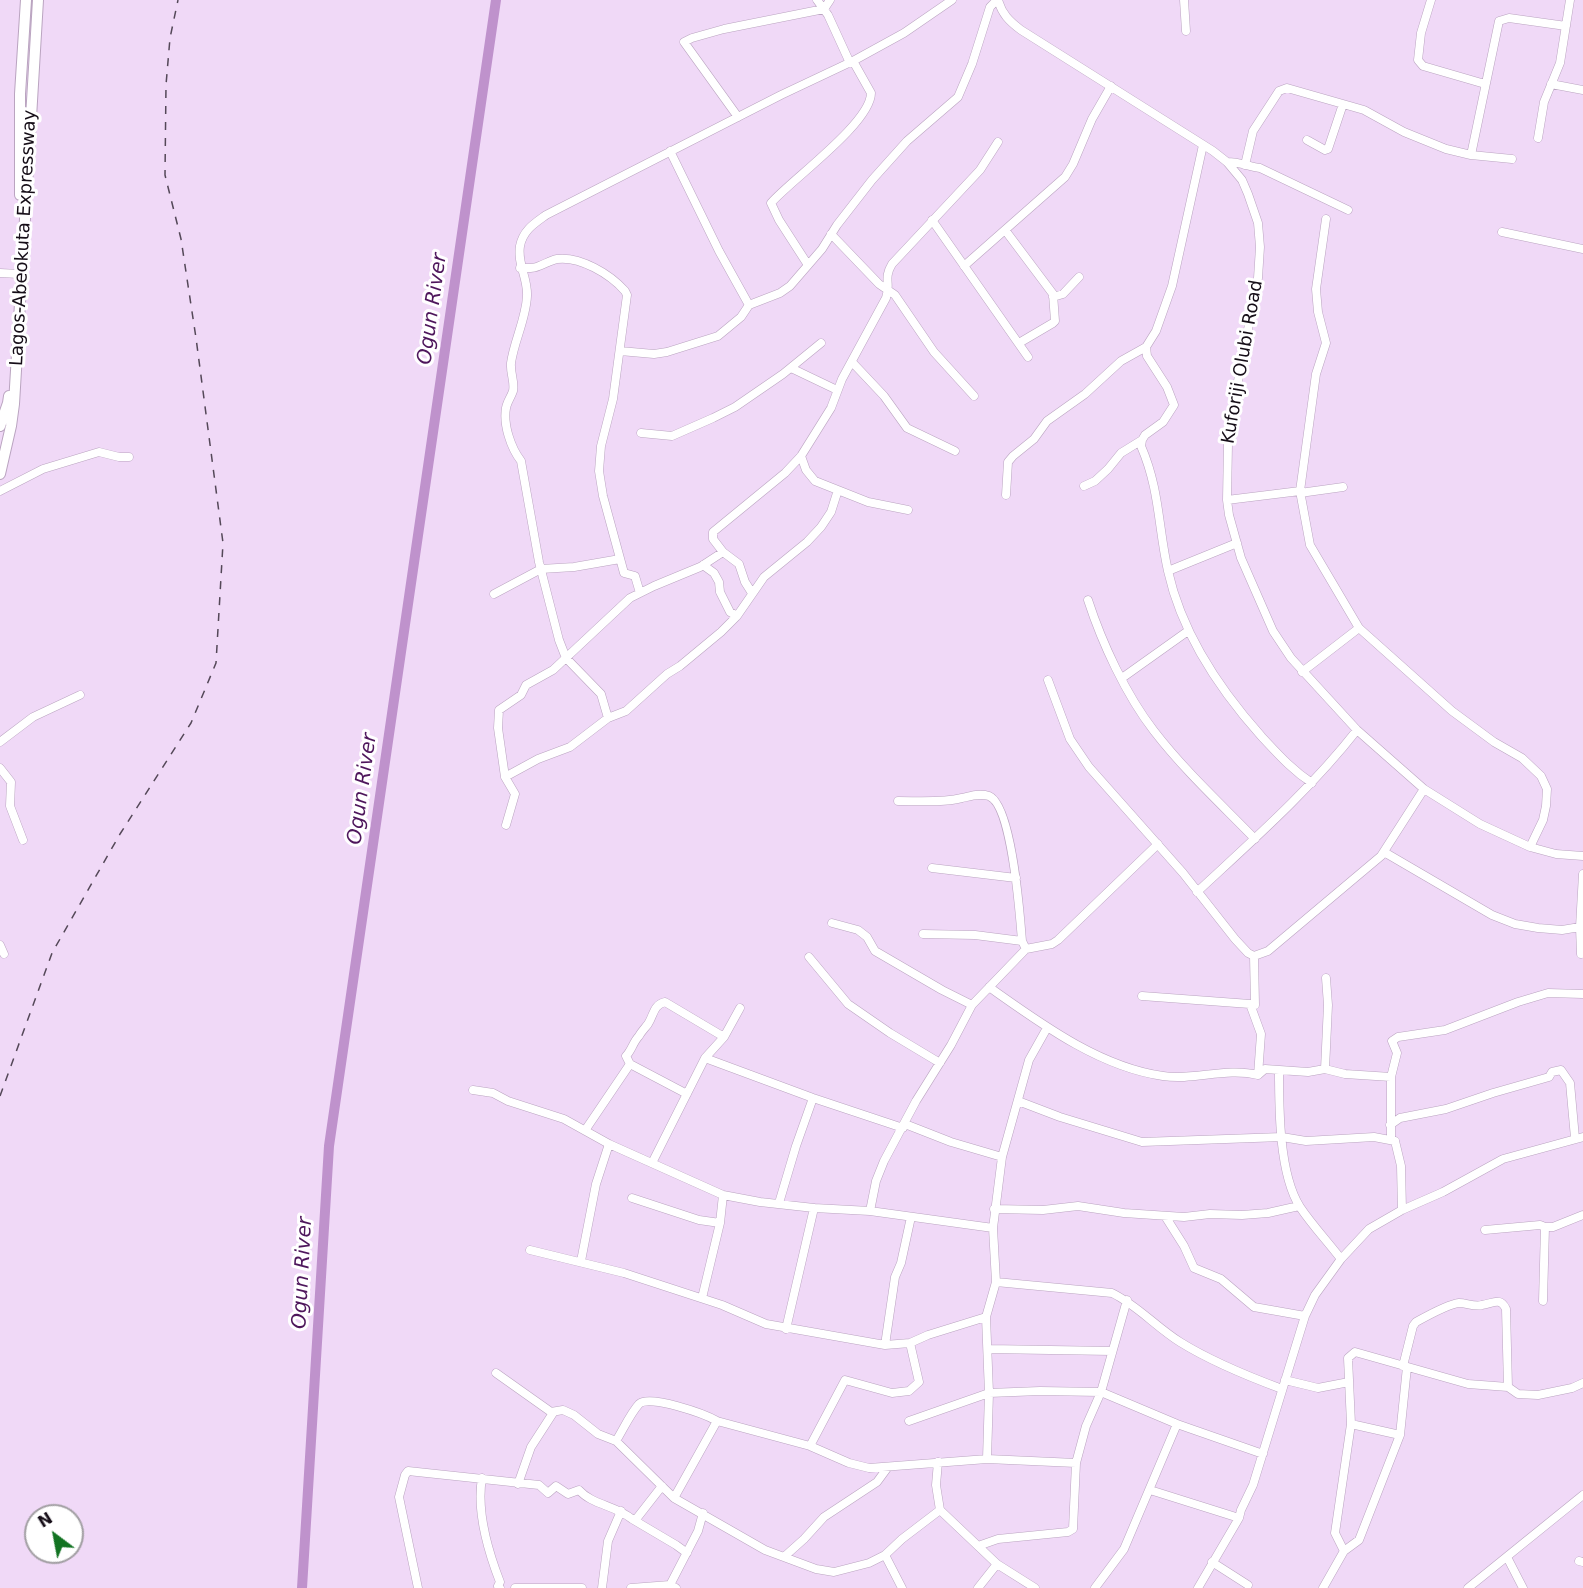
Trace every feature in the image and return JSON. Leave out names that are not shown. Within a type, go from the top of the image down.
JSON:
[{"type":"highway","name":"Lagos-Abeokuta Expressway","points":[[0,426],[8,404],[19,274],[20,94],[26,0]]},
{"type":"highway","name":"Lagos-Abeokuta Expressway","points":[[0,474],[14,404],[38,0]]},
{"type":"street","points":[[808,265],[779,220],[771,203],[852,128],[869,101],[871,93],[817,0]]},
{"type":"street","points":[[738,117],[684,42],[724,29],[824,9],[830,0]]},
{"type":"street","points":[[608,718],[601,694],[566,658],[541,569],[521,461],[512,447],[506,414],[506,407],[513,390],[511,363],[519,337],[527,294],[519,256],[526,230],[588,193],[851,62],[904,33],[952,0]]},
{"type":"street","points":[[620,351],[654,354],[668,352],[718,336],[741,317],[749,305],[780,293],[790,286],[822,249],[872,180],[907,141],[958,97],[972,64],[990,7],[998,0]]},
{"type":"street","name":"Kuforiji Olubi Road","points":[[998,0],[1005,16],[1020,30],[1203,145],[1227,162],[1242,180],[1258,223],[1260,246],[1258,278],[1231,417],[1227,500],[1241,558],[1273,631],[1302,672],[1357,730],[1424,789],[1480,824],[1530,847],[1556,854],[1583,856]]},
{"type":"street","points":[[1184,0],[1186,31]]},
{"type":"street","points":[[1431,0],[1417,54],[1420,64],[1485,84]]},
{"type":"street","points":[[1538,138],[1544,102],[1560,63],[1570,0]]},
{"type":"street","points":[[1470,155],[1499,21],[1509,18],[1566,26]]},
{"type":"street","points":[[1551,84],[1583,90]]},
{"type":"street","points":[[964,266],[1065,177],[1092,119],[1111,86]]},
{"type":"street","points":[[1245,165],[1253,131],[1275,96],[1283,88],[1364,110],[1432,144],[1470,155],[1512,159]]},
{"type":"street","points":[[1307,140],[1325,150],[1328,149],[1343,104]]},
{"type":"street","points":[[752,593],[745,582],[739,564],[723,552],[713,538],[713,532],[778,479],[801,456],[831,408],[837,390],[888,291],[885,274],[980,170],[998,142]]},
{"type":"street","points":[[1006,495],[1008,462],[1013,456],[1034,439],[1047,422],[1085,394],[1121,361],[1146,347],[1156,331],[1172,286],[1203,145]]},
{"type":"street","points":[[670,152],[719,251],[749,305]]},
{"type":"street","points":[[1227,162],[1240,162],[1260,168],[1348,210]]},
{"type":"street","points":[[1326,219],[1316,289],[1318,312],[1326,343],[1316,374],[1300,492],[1310,545],[1359,628],[1452,711],[1494,742],[1522,758],[1541,776],[1547,789],[1546,806],[1543,820],[1530,847]]},
{"type":"street","points":[[932,220],[1028,357]]},
{"type":"street","points":[[1005,230],[1045,282],[1053,297],[1055,321],[1019,343]]},
{"type":"street","points":[[1502,232],[1583,249]]},
{"type":"street","points":[[831,234],[907,310],[934,352],[974,396]]},
{"type":"street","points":[[520,268],[537,267],[554,260],[566,259],[589,266],[622,287],[627,295],[612,399],[601,446],[599,471],[603,496],[624,573],[635,576],[640,593]]},
{"type":"street","points":[[0,273],[19,274]]},
{"type":"street","points":[[1053,297],[1063,294],[1079,277]]},
{"type":"street","points":[[641,433],[661,436],[677,434],[735,407],[791,368],[821,343]]},
{"type":"street","points":[[1146,347],[1147,356],[1167,387],[1174,405],[1163,422],[1145,435],[1141,446],[1155,485],[1168,571],[1188,631],[1221,687],[1249,723],[1291,768],[1312,783]]},
{"type":"street","points":[[852,362],[879,389],[908,428],[955,451]]},
{"type":"street","points":[[791,368],[837,390]]},
{"type":"street","points":[[1084,486],[1090,484],[1108,469],[1121,453],[1142,440]]},
{"type":"street","points":[[0,490],[43,469],[99,452],[129,457]]},
{"type":"street","points":[[801,456],[806,470],[815,482],[868,502],[908,510]]},
{"type":"street","points":[[1227,500],[1343,487]]},
{"type":"street","points":[[505,777],[538,759],[570,747],[608,718],[620,715],[737,616],[764,577],[807,542],[821,527],[831,512],[838,490]]},
{"type":"street","points":[[1168,571],[1237,543]]},
{"type":"street","points":[[506,825],[515,794],[505,777],[498,728],[499,710],[521,695],[526,685],[553,670],[630,598],[703,565],[723,552]]},
{"type":"street","points":[[494,594],[541,569],[574,567],[620,559]]},
{"type":"street","points":[[703,565],[714,573],[730,612],[737,616]]},
{"type":"street","points":[[1088,600],[1096,624],[1138,708],[1176,758],[1255,839]]},
{"type":"street","points":[[1302,672],[1359,628]]},
{"type":"street","points":[[1122,678],[1188,631]]},
{"type":"street","points":[[1048,680],[1070,739],[1089,767],[1158,844],[1235,939],[1254,956],[1268,951],[1384,852],[1424,789]]},
{"type":"street","points":[[0,742],[33,717],[80,695]]},
{"type":"street","points":[[1197,892],[1312,783],[1357,730]]},
{"type":"street","points":[[0,768],[11,782],[10,806],[23,840]]},
{"type":"street","points":[[898,801],[948,800],[977,795],[991,797],[998,806],[1011,846],[1022,941],[1026,949]]},
{"type":"street","points":[[870,1211],[876,1181],[884,1161],[972,1005],[1026,949],[1045,946],[1058,940],[1158,844]]},
{"type":"street","points":[[1384,852],[1492,915],[1515,924],[1562,930],[1580,927]]},
{"type":"street","points":[[932,868],[1016,878]]},
{"type":"street","points":[[1581,954],[1583,874]]},
{"type":"street","points":[[832,923],[858,930],[867,937],[875,951],[972,1005]]},
{"type":"street","points":[[923,934],[975,934],[1022,941]]},
{"type":"street","points":[[0,945],[4,954]]},
{"type":"street","points":[[1142,996],[1255,1005],[1254,956]]},
{"type":"street","points":[[809,957],[848,1004],[881,1028],[940,1063]]},
{"type":"street","points":[[1325,1069],[1328,1005],[1326,978]]},
{"type":"street","points":[[989,987],[1047,1028],[1099,1057],[1128,1069],[1165,1077],[1243,1072],[1258,1076]]},
{"type":"street","points":[[1402,1210],[1401,1166],[1395,1141],[1391,1140],[1390,1125],[1391,1077],[1397,1053],[1392,1041],[1398,1037],[1445,1030],[1548,993],[1583,994]]},
{"type":"street","points":[[687,1094],[630,1064],[626,1056],[631,1052],[637,1038],[649,1023],[653,1012],[661,1003],[671,1004],[693,1020],[724,1037]]},
{"type":"street","points":[[1250,1004],[1261,1034],[1258,1076]]},
{"type":"street","points":[[652,1163],[705,1058],[724,1037],[740,1008]]},
{"type":"street","points":[[987,1460],[989,1393],[986,1317],[996,1282],[994,1209],[1002,1157],[1029,1060],[1047,1028]]},
{"type":"street","points":[[705,1058],[813,1098],[1002,1157]]},
{"type":"street","points":[[586,1130],[630,1064]]},
{"type":"street","points":[[1258,1076],[1265,1069],[1308,1072],[1325,1069],[1345,1074],[1391,1077]]},
{"type":"street","points":[[1280,1070],[1279,1100],[1285,1167],[1299,1206],[1341,1258]]},
{"type":"street","points":[[1198,1588],[1239,1518],[1253,1485],[1305,1316],[1315,1295],[1341,1258],[1369,1229],[1402,1210],[1443,1192],[1503,1159],[1579,1137],[1569,1083],[1561,1071],[1552,1072],[1549,1077],[1446,1109],[1400,1118],[1390,1125]]},
{"type":"street","points":[[473,1090],[493,1093],[508,1101],[550,1113],[609,1144],[723,1195],[760,1202],[870,1211],[993,1228]]},
{"type":"street","points":[[779,1203],[813,1098]]},
{"type":"street","points":[[1018,1101],[1060,1117],[1142,1142],[1282,1137],[1306,1141],[1374,1137],[1395,1141]]},
{"type":"street","points":[[580,1261],[596,1184],[609,1144]]},
{"type":"street","points":[[702,1298],[720,1223],[723,1195]]},
{"type":"street","points":[[632,1198],[699,1220],[720,1223]]},
{"type":"street","points":[[994,1209],[1043,1210],[1078,1206],[1124,1213],[1184,1217],[1268,1213],[1299,1206]]},
{"type":"street","points":[[786,1329],[814,1208]]},
{"type":"street","points":[[1485,1230],[1540,1225],[1553,1227],[1583,1215]]},
{"type":"street","points":[[1165,1216],[1184,1246],[1194,1268],[1221,1280],[1254,1307],[1305,1316]]},
{"type":"street","points":[[885,1345],[895,1277],[901,1263],[911,1217]]},
{"type":"street","points":[[1543,1300],[1545,1227]]},
{"type":"street","points":[[530,1250],[580,1261],[702,1298],[766,1324],[885,1345],[910,1343],[986,1317]]},
{"type":"street","points":[[996,1282],[1112,1293],[1127,1300],[1180,1342],[1236,1372],[1282,1389]]},
{"type":"street","points":[[978,1546],[998,1539],[1072,1531],[1076,1463],[1086,1426],[1101,1392],[1127,1300]]},
{"type":"street","points":[[1323,1588],[1344,1551],[1359,1540],[1400,1435],[1405,1366],[1413,1326],[1416,1322],[1458,1303],[1484,1305],[1493,1301],[1503,1303],[1506,1309],[1508,1387]]},
{"type":"street","points":[[810,1446],[845,1380],[891,1393],[909,1391],[919,1382],[910,1343]]},
{"type":"street","points":[[988,1349],[1112,1351]]},
{"type":"street","points":[[1344,1551],[1335,1533],[1351,1424],[1348,1358],[1355,1352],[1468,1384],[1508,1387],[1518,1394],[1538,1395],[1572,1388],[1583,1383]]},
{"type":"street","points":[[496,1373],[553,1413],[531,1447],[518,1484]]},
{"type":"street","points":[[1285,1380],[1318,1388],[1348,1382]]},
{"type":"street","points":[[909,1421],[989,1393],[1101,1392],[1177,1424],[1263,1454]]},
{"type":"street","points":[[616,1441],[639,1405],[649,1400],[810,1446],[849,1463],[869,1468],[987,1460],[1076,1463]]},
{"type":"street","points":[[550,1412],[563,1410],[574,1415],[598,1434],[616,1441],[674,1498],[765,1550],[816,1569],[834,1572],[869,1563],[885,1555],[940,1510]]},
{"type":"street","points":[[674,1498],[717,1421]]},
{"type":"street","points":[[1095,1588],[1124,1549],[1177,1424]]},
{"type":"street","points":[[1351,1424],[1400,1435]]},
{"type":"street","points":[[938,1462],[936,1485],[940,1510],[997,1564],[1035,1588]]},
{"type":"street","points":[[785,1556],[824,1517],[877,1482],[888,1467]]},
{"type":"street","points":[[418,1588],[399,1497],[405,1475],[412,1470],[539,1485],[548,1493],[556,1486],[568,1494],[579,1490],[587,1499],[621,1511],[687,1553]]},
{"type":"street","points":[[482,1478],[479,1496],[481,1509],[500,1588]]},
{"type":"street","points":[[632,1519],[637,1518],[662,1486]]},
{"type":"street","points":[[1150,1490],[1239,1518]]},
{"type":"street","points":[[1468,1588],[1583,1495]]},
{"type":"street","points":[[602,1588],[608,1541],[621,1511]]},
{"type":"street","points":[[631,1588],[673,1587],[699,1531],[703,1513]]},
{"type":"street","points":[[885,1555],[902,1588]]},
{"type":"street","points":[[1507,1557],[1523,1588]]},
{"type":"street","points":[[1212,1562],[1248,1585]]},
{"type":"street","points":[[978,1588],[997,1564]]},
{"type":"street","points":[[515,1588],[582,1588]]},
{"type":"waterway","name":"Ogun River","points":[[302,1588],[329,1146],[496,0]]},
{"type":"railway","points":[[0,1096],[52,953],[120,834],[191,723],[216,663],[223,543],[181,239],[165,175],[166,85],[170,38],[178,0]]}]
